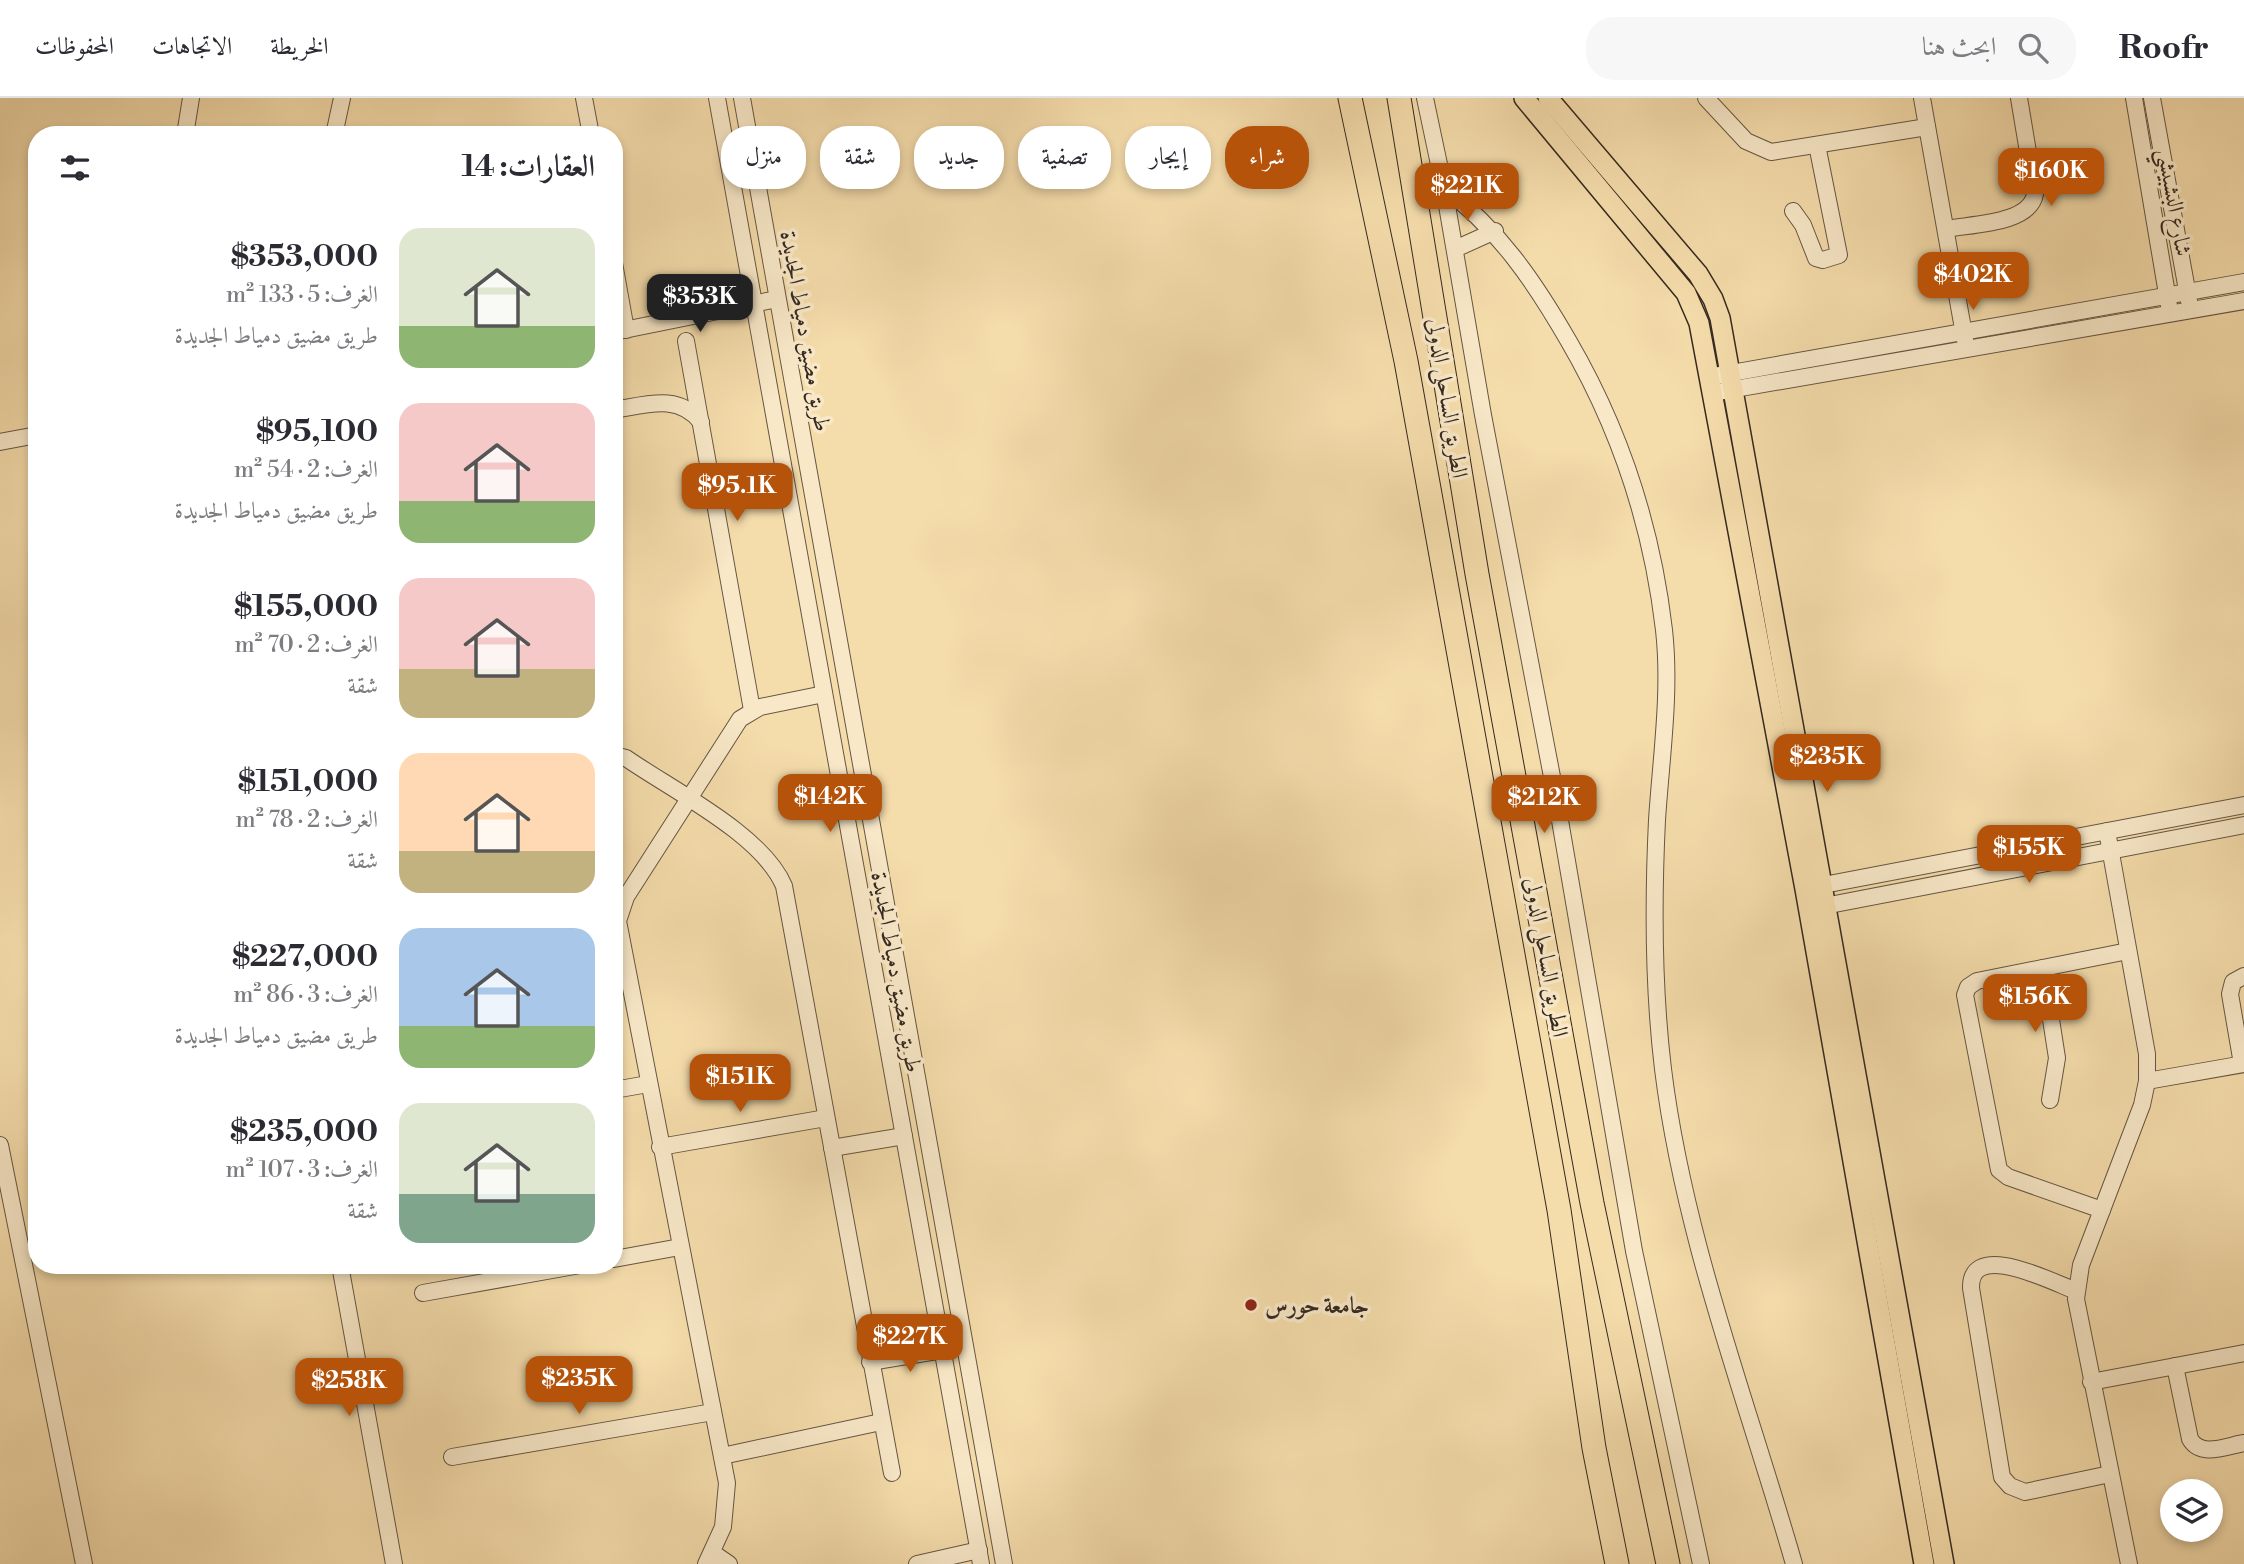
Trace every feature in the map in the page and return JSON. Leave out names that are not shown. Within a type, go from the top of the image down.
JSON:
[{"type":"highway","name":"الطريق الساحلى الدولى","points":[[1350,98],[1413,400],[1559,1210],[1594,1448],[1617,1564]]},
{"type":"highway","name":"الطريق الساحلى الدولى","points":[[1399,98],[1477,574],[1592,1203],[1668,1564]]},
{"type":"main road","points":[[1524,98],[1686,293],[1699,323],[1816,897],[1944,1564]]},
{"type":"main road","points":[[1548,98],[1703,282],[1720,318],[1924,1564]]},
{"type":"street","points":[[186,126],[191,98]]},
{"type":"street","points":[[336,126],[342,98]]},
{"type":"street","points":[[584,98],[589,126]]},
{"type":"street","name":"طريق مضيق دمياط الجديدة","points":[[718,98],[980,1557]]},
{"type":"street","name":"طريق مضيق دمياط الجديدة","points":[[742,98],[1004,1564]]},
{"type":"street","points":[[1425,98],[1444,188],[1559,817],[1634,1251],[1701,1564]]},
{"type":"street","points":[[1706,98],[1741,137],[1759,148],[1778,152],[1927,127]]},
{"type":"street","points":[[1922,98],[1967,350]]},
{"type":"street","points":[[1946,229],[2020,215],[2032,205],[2035,194],[2019,98]]},
{"type":"street","name":"شارع البشبيشي","points":[[2134,98],[2171,314]]},
{"type":"street","name":"شارع البشبيشي","points":[[2152,98],[2190,310]]},
{"type":"street","points":[[1793,211],[1803,225],[1816,258],[1823,260],[1839,255],[1817,145]]},
{"type":"street","points":[[2149,188],[2168,185]]},
{"type":"street","points":[[1444,188],[1477,213],[1495,231],[1536,285],[1590,377],[1624,453],[1639,500],[1664,631],[1665,703],[1654,914],[1657,997],[1664,1072],[1695,1236],[1794,1564]]},
{"type":"street","points":[[1455,249],[1495,231]]},
{"type":"street","points":[[1731,382],[1964,333],[2244,282]]},
{"type":"street","points":[[623,330],[777,299]]},
{"type":"street","points":[[1710,385],[1967,350],[2244,301]]},
{"type":"street","points":[[686,341],[752,710]]},
{"type":"street","points":[[623,409],[671,403],[689,411],[701,422]]},
{"type":"street","points":[[0,442],[28,437]]},
{"type":"street","points":[[623,904],[736,724],[752,710],[824,694]]},
{"type":"street","points":[[623,757],[756,846],[780,877],[892,1473]]},
{"type":"street","points":[[841,791],[863,785]]},
{"type":"street","points":[[1816,897],[2107,831],[2244,805]]},
{"type":"street","points":[[1816,897],[2111,851],[2244,825]]},
{"type":"street","points":[[2107,831],[2147,1054],[2147,1081],[2142,1105],[2081,1265],[2076,1291],[2091,1382],[2129,1564]]},
{"type":"street","points":[[2102,1210],[2008,1177],[1999,1170],[1995,1160],[1966,991],[1977,981],[2128,951]]},
{"type":"street","points":[[623,957],[727,1483],[726,1512],[710,1558],[729,1564]]},
{"type":"street","points":[[2043,968],[2057,1058],[2050,1100]]},
{"type":"street","points":[[2147,1081],[2243,1064],[2230,994],[2234,982],[2244,976]]},
{"type":"street","points":[[623,1088],[648,1084]]},
{"type":"street","points":[[660,1147],[826,1118]]},
{"type":"street","points":[[832,1148],[904,1136]]},
{"type":"street","points":[[0,1144],[84,1564]]},
{"type":"street","points":[[623,1257],[680,1247]]},
{"type":"street","points":[[2076,1291],[1996,1263],[1984,1264],[1972,1276],[1971,1288],[2003,1477],[2010,1486],[2025,1492],[2110,1474]]},
{"type":"street","points":[[342,1274],[394,1564]]},
{"type":"street","points":[[423,1293],[530,1274]]},
{"type":"street","points":[[870,1362],[943,1350]]},
{"type":"street","points":[[2091,1382],[2244,1353]]},
{"type":"street","points":[[2175,1366],[2190,1439],[2194,1446],[2206,1450],[2244,1443]]},
{"type":"street","points":[[452,1457],[713,1412]]},
{"type":"street","points":[[722,1456],[881,1422]]},
{"type":"street","points":[[917,1564],[980,1557]]},
{"type":"place","name":"جامعة حورس","points":[[1251,1305]]}]
